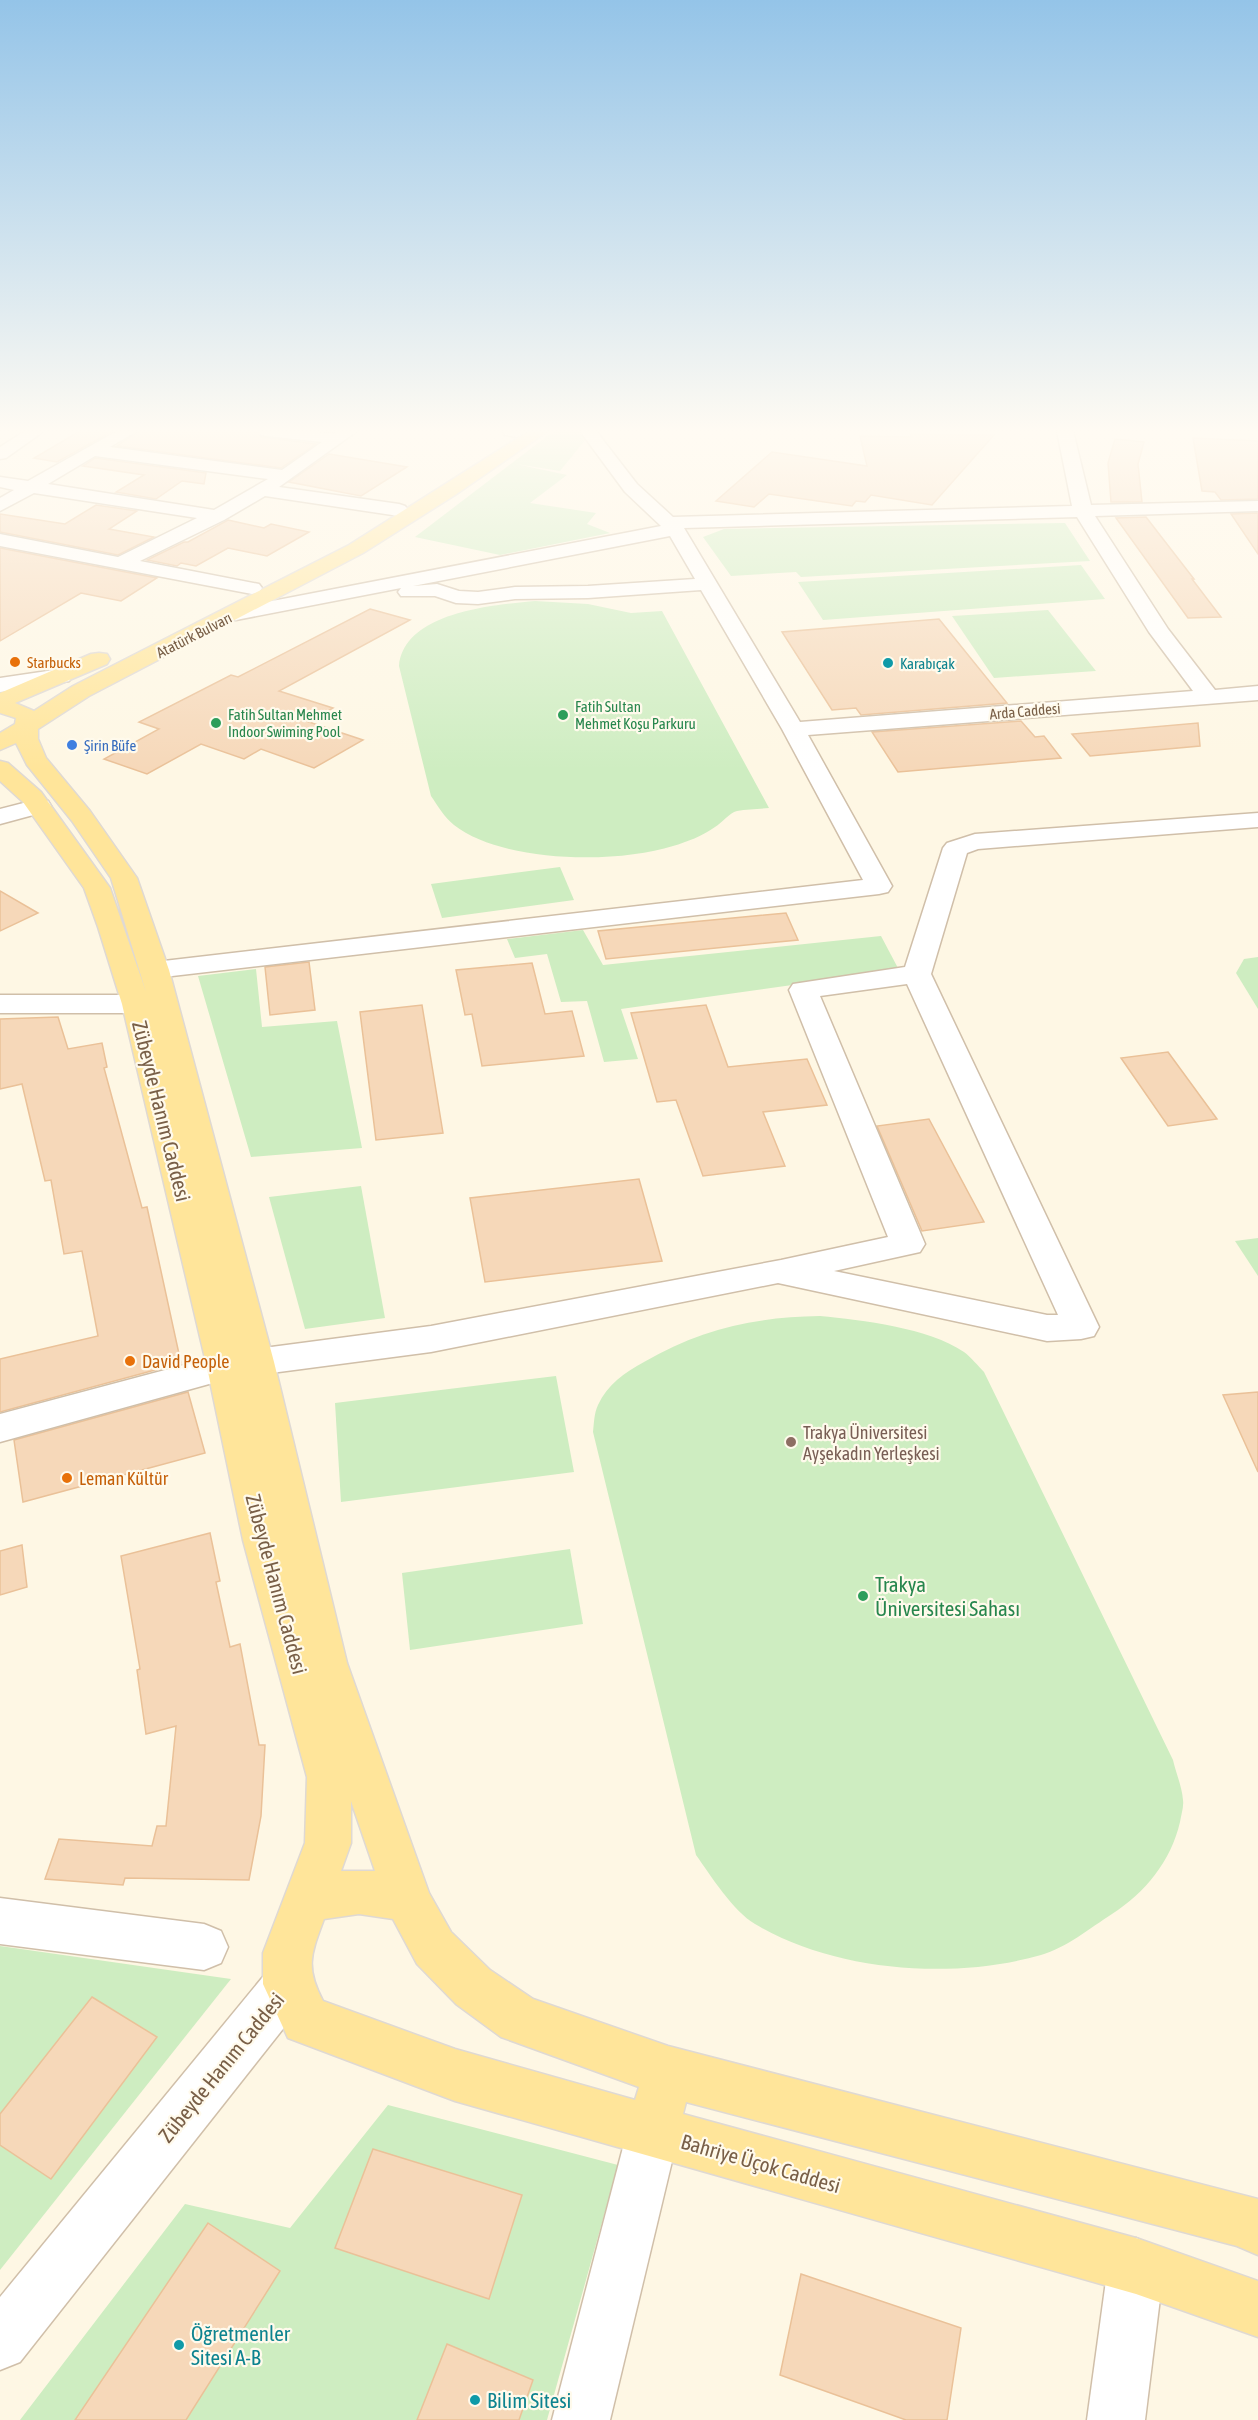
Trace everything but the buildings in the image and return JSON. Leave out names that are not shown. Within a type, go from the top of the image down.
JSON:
[{"type":"main road","name":"Atatürk Bulvarı","points":[[0,701],[61,676],[252,588],[335,544]]},
{"type":"main road","name":"Atatürk Bulvarı","points":[[9,724],[236,614],[361,544]]},
{"type":"main road","name":"Zübeyde Hanım Caddesi","points":[[9,724],[26,739],[35,760],[81,816],[124,878],[155,970],[241,1364],[263,1540],[329,1777],[328,1843],[287,1953],[288,1984]]},
{"type":"main road","name":"Zübeyde Hanım Caddesi","points":[[0,768],[13,778],[39,806],[97,888],[136,1004],[326,1663],[409,1902]]},
{"type":"main road","points":[[308,1901],[355,1890],[389,1893],[409,1902],[434,1948],[473,1987],[519,2019],[668,2072],[1250,2222],[1258,2228]]},
{"type":"main road","name":"Bahriye Üçok Caddesi","points":[[288,1984],[306,2020],[455,2075],[1136,2266],[1258,2309]]},
{"type":"main road","points":[[652,2132],[668,2072]]},
{"type":"street","points":[[20,544],[252,588]]},
{"type":"street","points":[[119,564],[160,544]]},
{"type":"street","points":[[236,614],[584,544]]},
{"type":"street","points":[[155,970],[879,886],[793,729],[684,544]]},
{"type":"street","points":[[1103,544],[1159,632],[1208,696]]},
{"type":"street","points":[[372,601],[415,590],[478,598],[515,593],[588,592],[708,584]]},
{"type":"street","points":[[0,685],[61,676]]},
{"type":"street","name":"Arda Caddesi","points":[[793,729],[1258,693]]},
{"type":"street","points":[[0,817],[39,806]]},
{"type":"street","points":[[778,1271],[1047,1328],[1081,1327],[917,974],[956,848],[975,842],[1258,820]]},
{"type":"street","points":[[0,1428],[241,1364],[431,1339],[908,1244],[803,990],[917,974]]},
{"type":"street","points":[[0,1004],[136,1004]]},
{"type":"street","points":[[0,1921],[204,1947]]},
{"type":"street","name":"Zübeyde Hanım Caddesi","points":[[0,2342],[288,1984]]},
{"type":"street","points":[[581,2420],[652,2132]]},
{"type":"street","points":[[1116,2420],[1136,2266]]},
{"type":"green space","points":[[448,544],[555,544],[500,555]]},
{"type":"green space","points":[[708,544],[1079,544],[1090,561],[801,577],[796,572],[731,576]]},
{"type":"green space","points":[[1081,565],[1105,599],[823,620],[798,582]]},
{"type":"green space","name":"Fatih Sultan Mehmet Koşu Parkuru","points":[[535,601],[588,604],[631,613],[662,611],[769,808],[737,811],[718,825],[689,841],[649,852],[622,856],[560,856],[530,853],[501,847],[475,838],[450,822],[431,796],[399,666],[405,648],[416,634],[433,623],[453,615],[497,605]]},
{"type":"green space","points":[[1048,610],[1096,671],[994,678],[952,616]]},
{"type":"green space","points":[[560,867],[574,900],[442,918],[431,884]]},
{"type":"green space","points":[[583,930],[603,965],[881,936],[899,970],[621,1009],[638,1059],[604,1062],[587,1001],[561,1002],[547,954],[515,958],[507,939]]},
{"type":"green space","points":[[1258,957],[1258,1009],[1236,973],[1244,959]]},
{"type":"green space","points":[[256,969],[262,1027],[337,1021],[362,1148],[251,1157],[198,976]]},
{"type":"green space","points":[[361,1186],[385,1318],[305,1329],[269,1197]]},
{"type":"green space","points":[[1258,1238],[1258,1276],[1235,1241]]},
{"type":"green space","name":"Trakya Üniversitesi Sahası","points":[[820,1316],[895,1326],[933,1337],[964,1352],[984,1372],[1173,1760],[1183,1805],[1176,1836],[1163,1863],[1146,1886],[1124,1906],[1078,1937],[1050,1952],[1007,1963],[933,1969],[895,1967],[821,1953],[787,1940],[747,1918],[723,1892],[696,1855],[593,1432],[596,1411],[606,1391],[623,1375],[686,1341],[751,1322]]},
{"type":"green space","points":[[556,1376],[574,1472],[341,1502],[335,1403]]},
{"type":"green space","points":[[570,1549],[583,1624],[410,1650],[402,1573]]},
{"type":"green space","points":[[0,1946],[231,1979],[0,2270]]},
{"type":"green space","points":[[388,2105],[618,2165],[547,2420],[20,2420],[185,2204],[290,2228]]},
{"type":"place","name":"Starbucks","points":[[15,662]]},
{"type":"place","name":"Karabıçak","points":[[888,663]]},
{"type":"place","name":"Fatih Sultan Mehmet Koşu Parkuru","points":[[563,715]]},
{"type":"place","name":"Fatih Sultan Mehmet Indoor Swiming Pool","points":[[216,723]]},
{"type":"place","name":"Şirin Büfe","points":[[72,745]]},
{"type":"place","name":"David People","points":[[130,1361]]},
{"type":"place","name":"Trakya Üniversitesi Ayşekadın Yerleşkesi","points":[[791,1442]]},
{"type":"place","name":"Leman Kültür","points":[[67,1478]]},
{"type":"place","name":"Trakya Üniversitesi Sahası","points":[[863,1596]]},
{"type":"place","name":"Öğretmenler Sitesi A-B","points":[[179,2345]]},
{"type":"place","name":"Bilim Sitesi","points":[[475,2400]]}]
